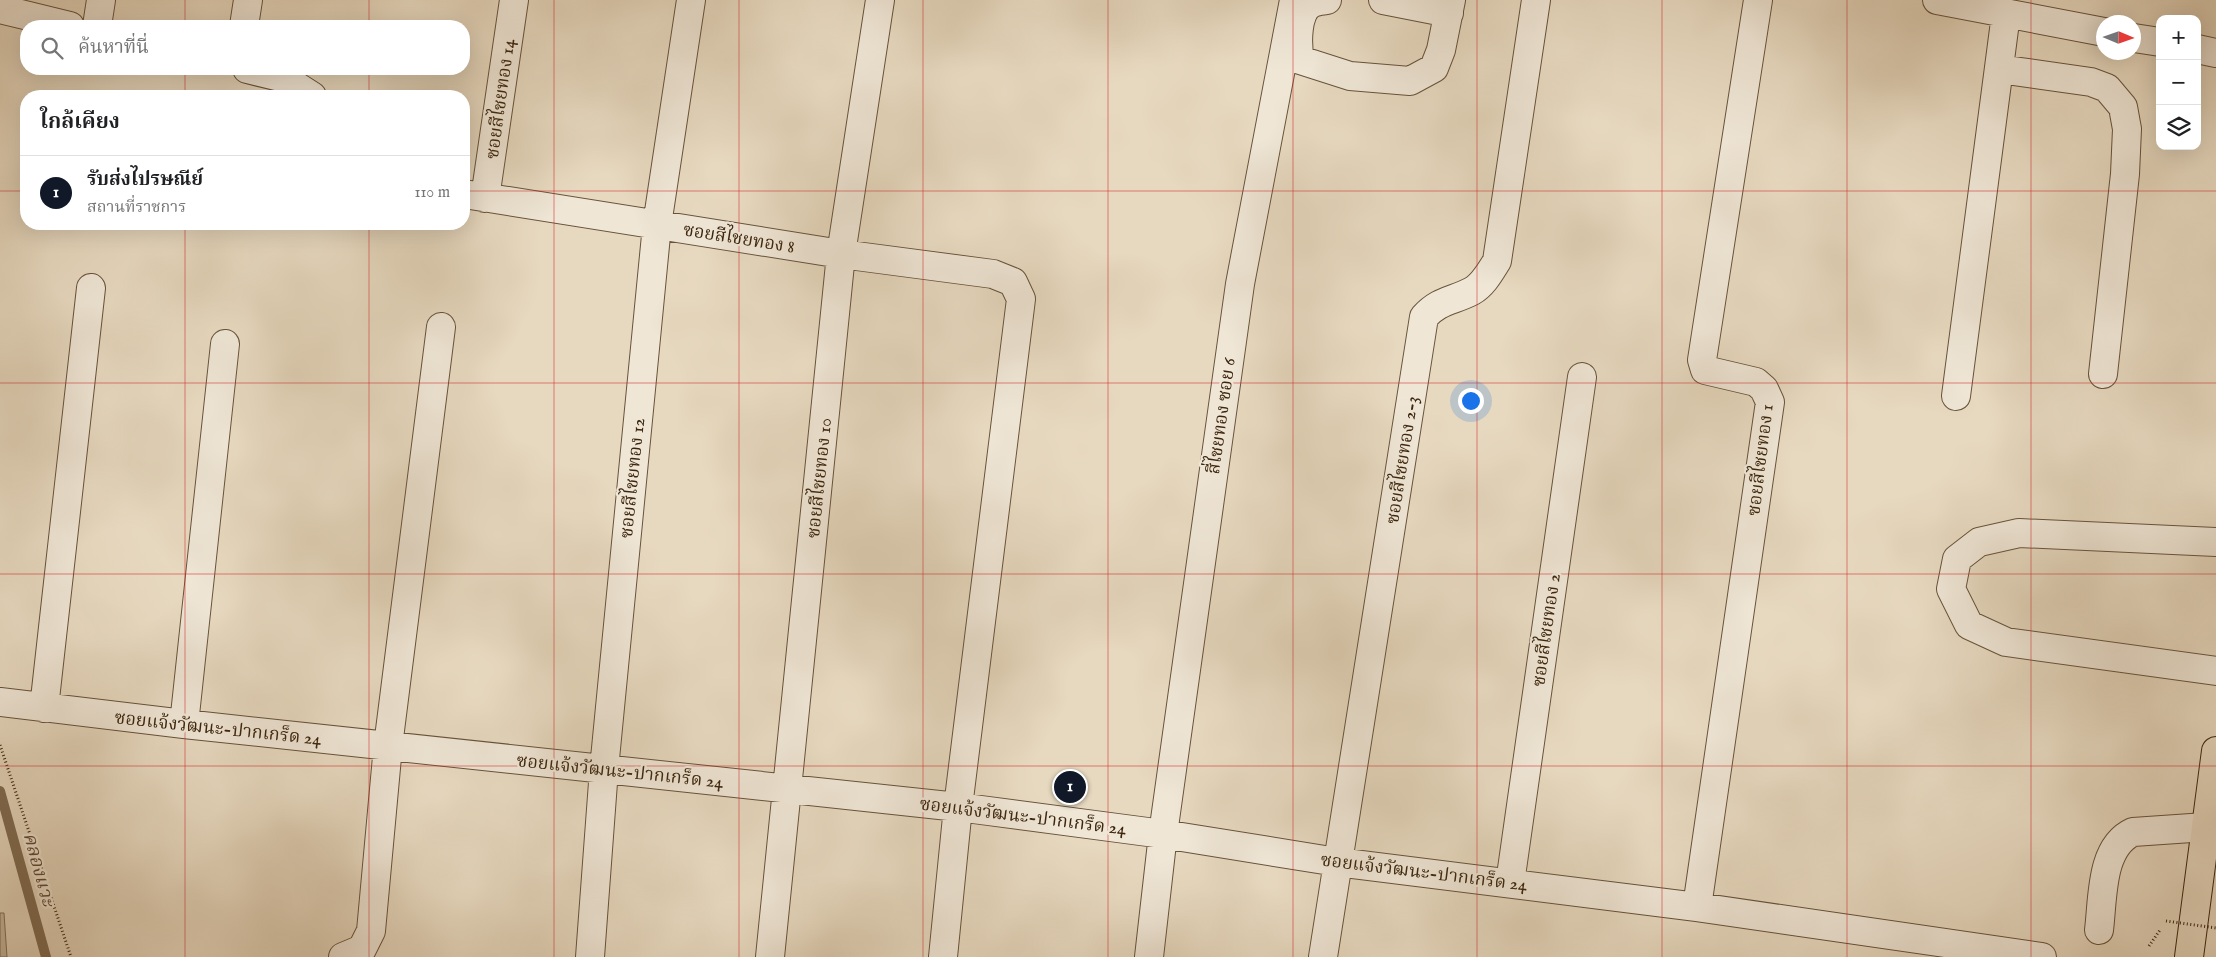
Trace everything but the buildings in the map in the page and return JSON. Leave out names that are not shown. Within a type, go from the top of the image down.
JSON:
[{"type":"main road","points":[[2189,957],[2216,751]]},
{"type":"street","points":[[98,20],[101,0]]},
{"type":"street","points":[[245,20],[248,0]]},
{"type":"street","name":"ซอยสีไชยทอง 14","points":[[474,196],[514,0]]},
{"type":"street","name":"ซอยสีไชยทอง 12","points":[[590,957],[604,769],[657,225],[691,0]]},
{"type":"street","name":"ซอยสีไชยทอง 10","points":[[770,957],[841,254],[880,0]]},
{"type":"street","name":"สี่ไชยทอง ซอย 6","points":[[1149,957],[1163,834],[1240,284],[1294,0]]},
{"type":"street","points":[[1327,0],[1312,4],[1303,11],[1298,39],[1300,60],[1350,76],[1410,81],[1434,68],[1441,50],[1450,6],[1383,0]]},
{"type":"street","name":"ซอยสีไชยทอง 2-3","points":[[1323,957],[1424,318],[1440,303],[1473,291],[1484,281],[1497,261],[1536,0]]},
{"type":"street","name":"ซอยสีไชยทอง 1","points":[[1697,907],[1770,402],[1764,389],[1756,382],[1705,370],[1702,360],[1758,0]]},
{"type":"street","points":[[1937,0],[2096,31]]},
{"type":"street","points":[[0,9],[45,20]]},
{"type":"street","points":[[1956,396],[2006,14]]},
{"type":"street","points":[[2141,39],[2156,41]]},
{"type":"street","points":[[2201,50],[2216,53]]},
{"type":"street","points":[[1999,69],[2091,82],[2107,88],[2123,107],[2127,129],[2125,174],[2103,374]]},
{"type":"street","points":[[272,75],[284,78],[303,90]]},
{"type":"street","name":"ซอยสีไชยทอง 8","points":[[474,196],[841,254],[993,274],[1013,282],[1021,299],[958,807]]},
{"type":"street","points":[[44,708],[91,288]]},
{"type":"street","points":[[343,957],[362,949],[371,931],[388,746],[441,327]]},
{"type":"street","points":[[184,724],[225,344]]},
{"type":"street","name":"ซอยสีไชยทอง 2","points":[[1510,883],[1582,377]]},
{"type":"street","points":[[2216,542],[2020,533],[1979,542],[1958,559],[1951,589],[1969,625],[2006,642],[2216,670]]},
{"type":"street","name":"ซอยแจ้งวัฒนะ-ปากเกร็ด 24","points":[[0,702],[184,724],[958,807],[1163,834],[1337,862],[1697,907],[2042,957]]},
{"type":"street","points":[[943,957],[958,807]]},
{"type":"street","points":[[2099,930],[2107,871],[2115,846],[2124,836],[2133,832],[2206,827]]},
{"type":"path","points":[[0,745],[71,957]]},
{"type":"path","points":[[2149,946],[2166,921],[2216,928]]},
{"type":"shaded area","points":[[0,913],[4,913],[7,957],[0,957]]},
{"type":"waterway","name":"คลองแวะ","points":[[0,791],[46,957]]},
{"type":"place","name":"รับส่งไปรษณีย์","points":[[1070,787]]}]
